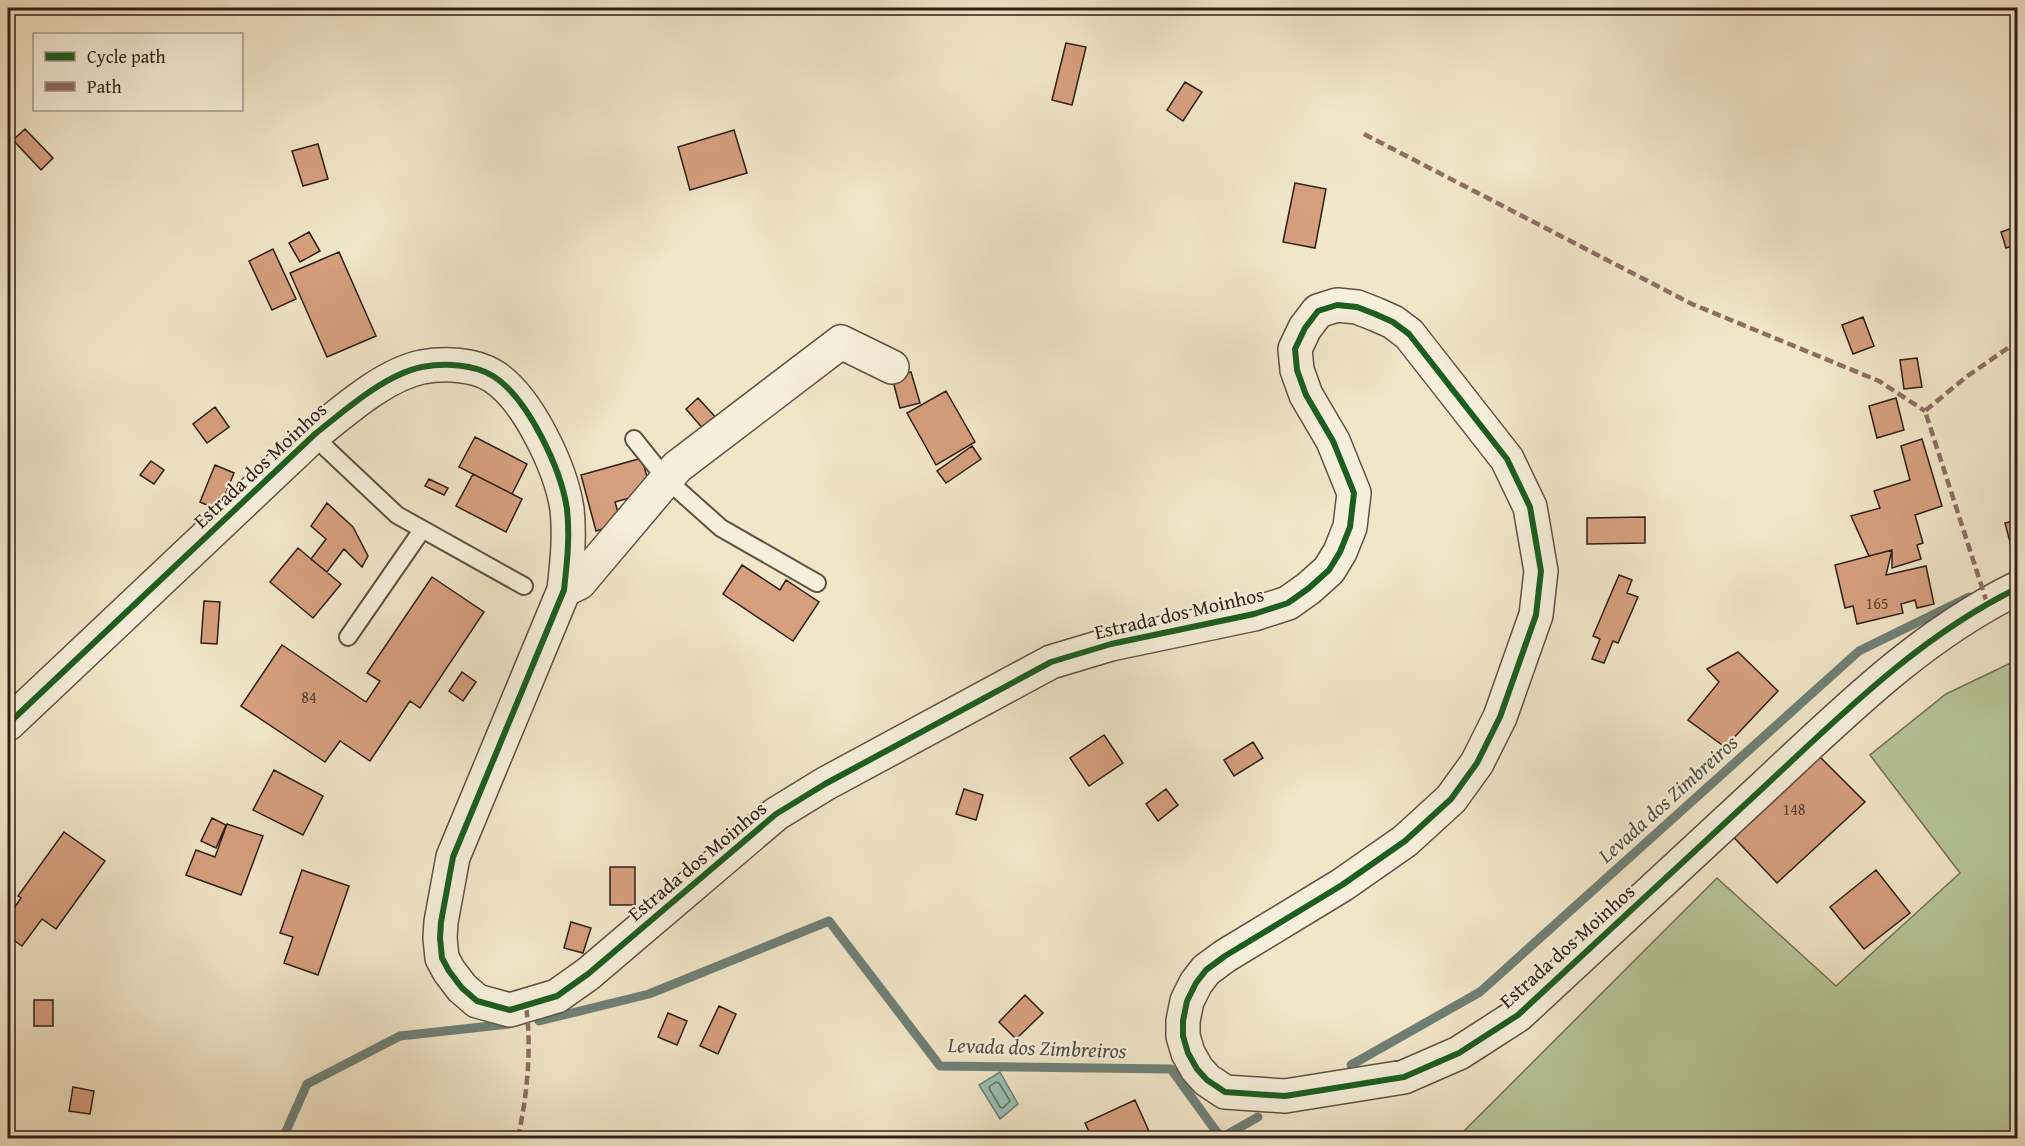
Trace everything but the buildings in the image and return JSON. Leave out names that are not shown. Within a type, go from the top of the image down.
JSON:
[{"type":"street","name":"Estrada dos Moinhos","points":[[8,724],[315,434],[356,401],[397,375],[423,367],[452,365],[472,368],[493,376],[508,389],[527,412],[545,443],[566,507],[569,544],[564,590],[453,857],[441,922],[442,958],[462,988],[477,1001],[510,1010],[557,996],[656,918],[776,814],[825,784],[1051,662],[1111,644],[1254,615],[1288,603],[1309,588],[1329,570],[1340,552],[1350,527],[1354,493],[1333,441],[1306,395],[1297,369],[1295,349],[1305,328],[1318,311],[1336,305],[1357,307],[1393,322],[1409,333],[1507,459],[1530,507],[1541,571],[1536,615],[1500,717],[1477,763],[1451,799],[1406,841],[1342,885],[1225,956],[1206,970],[1196,982],[1187,1001],[1183,1036],[1188,1053],[1197,1070],[1225,1092],[1285,1096],[1404,1077],[1459,1053],[1518,1015],[1841,715],[1924,644],[1987,603],[2018,588]]},
{"type":"street","points":[[564,590],[579,583],[677,467],[841,342],[892,367]]},
{"type":"lane","points":[[315,434],[327,449],[397,515],[524,586]]},
{"type":"lane","points":[[634,439],[666,479],[721,528],[816,583]]},
{"type":"lane","points":[[348,637],[422,530]]},
{"type":"green space","points":[[2017,660],[2017,1138],[1457,1138],[1717,878],[1836,986],[1960,873],[1870,755],[1946,694]]},
{"type":"water","points":[[1000,1072],[1018,1104],[1000,1119],[979,1085]]},
{"type":"waterway","name":"Levada dos Zimbreiros","points":[[1351,1065],[1480,992],[1859,651],[1969,597]]},
{"type":"waterway","name":"Levada dos Zimbreiros","points":[[539,1021],[649,994],[829,921],[940,1066],[1171,1069],[1221,1138],[1258,1117]]},
{"type":"waterway","name":"Levada dos Zimbreiros","points":[[283,1138],[307,1084],[400,1036],[509,1024]]},
{"type":"marked path","points":[[1364,134],[1692,304],[1879,381],[1925,411]]},
{"type":"marked path","points":[[1987,603],[1925,411],[1966,377],[2018,341]]},
{"type":"marked path","points":[[518,1138],[528,1072],[529,1039],[526,1006]]},
{"type":"cycle path","points":[[8,724],[315,434],[352,404],[393,377],[422,367],[459,366],[485,372],[506,386],[518,400],[530,417],[550,455],[564,493],[567,509],[567,560],[564,590],[453,857],[441,922],[442,958],[462,988],[477,1001],[510,1010],[557,996],[588,974],[776,814],[825,784],[1051,662],[1111,644],[1254,614],[1288,603],[1309,588],[1329,570],[1340,552],[1350,527],[1354,493],[1333,441],[1306,395],[1297,370],[1295,349],[1305,328],[1318,311],[1337,305],[1357,307],[1393,322],[1409,334],[1507,459],[1530,507],[1541,571],[1536,615],[1500,717],[1477,763],[1451,799],[1405,841],[1342,885],[1225,956],[1206,970],[1187,1001],[1183,1036],[1188,1053],[1197,1069],[1207,1080],[1225,1092],[1285,1096],[1404,1077],[1459,1053],[1518,1015],[1884,677],[1949,628],[2018,588]]}]
